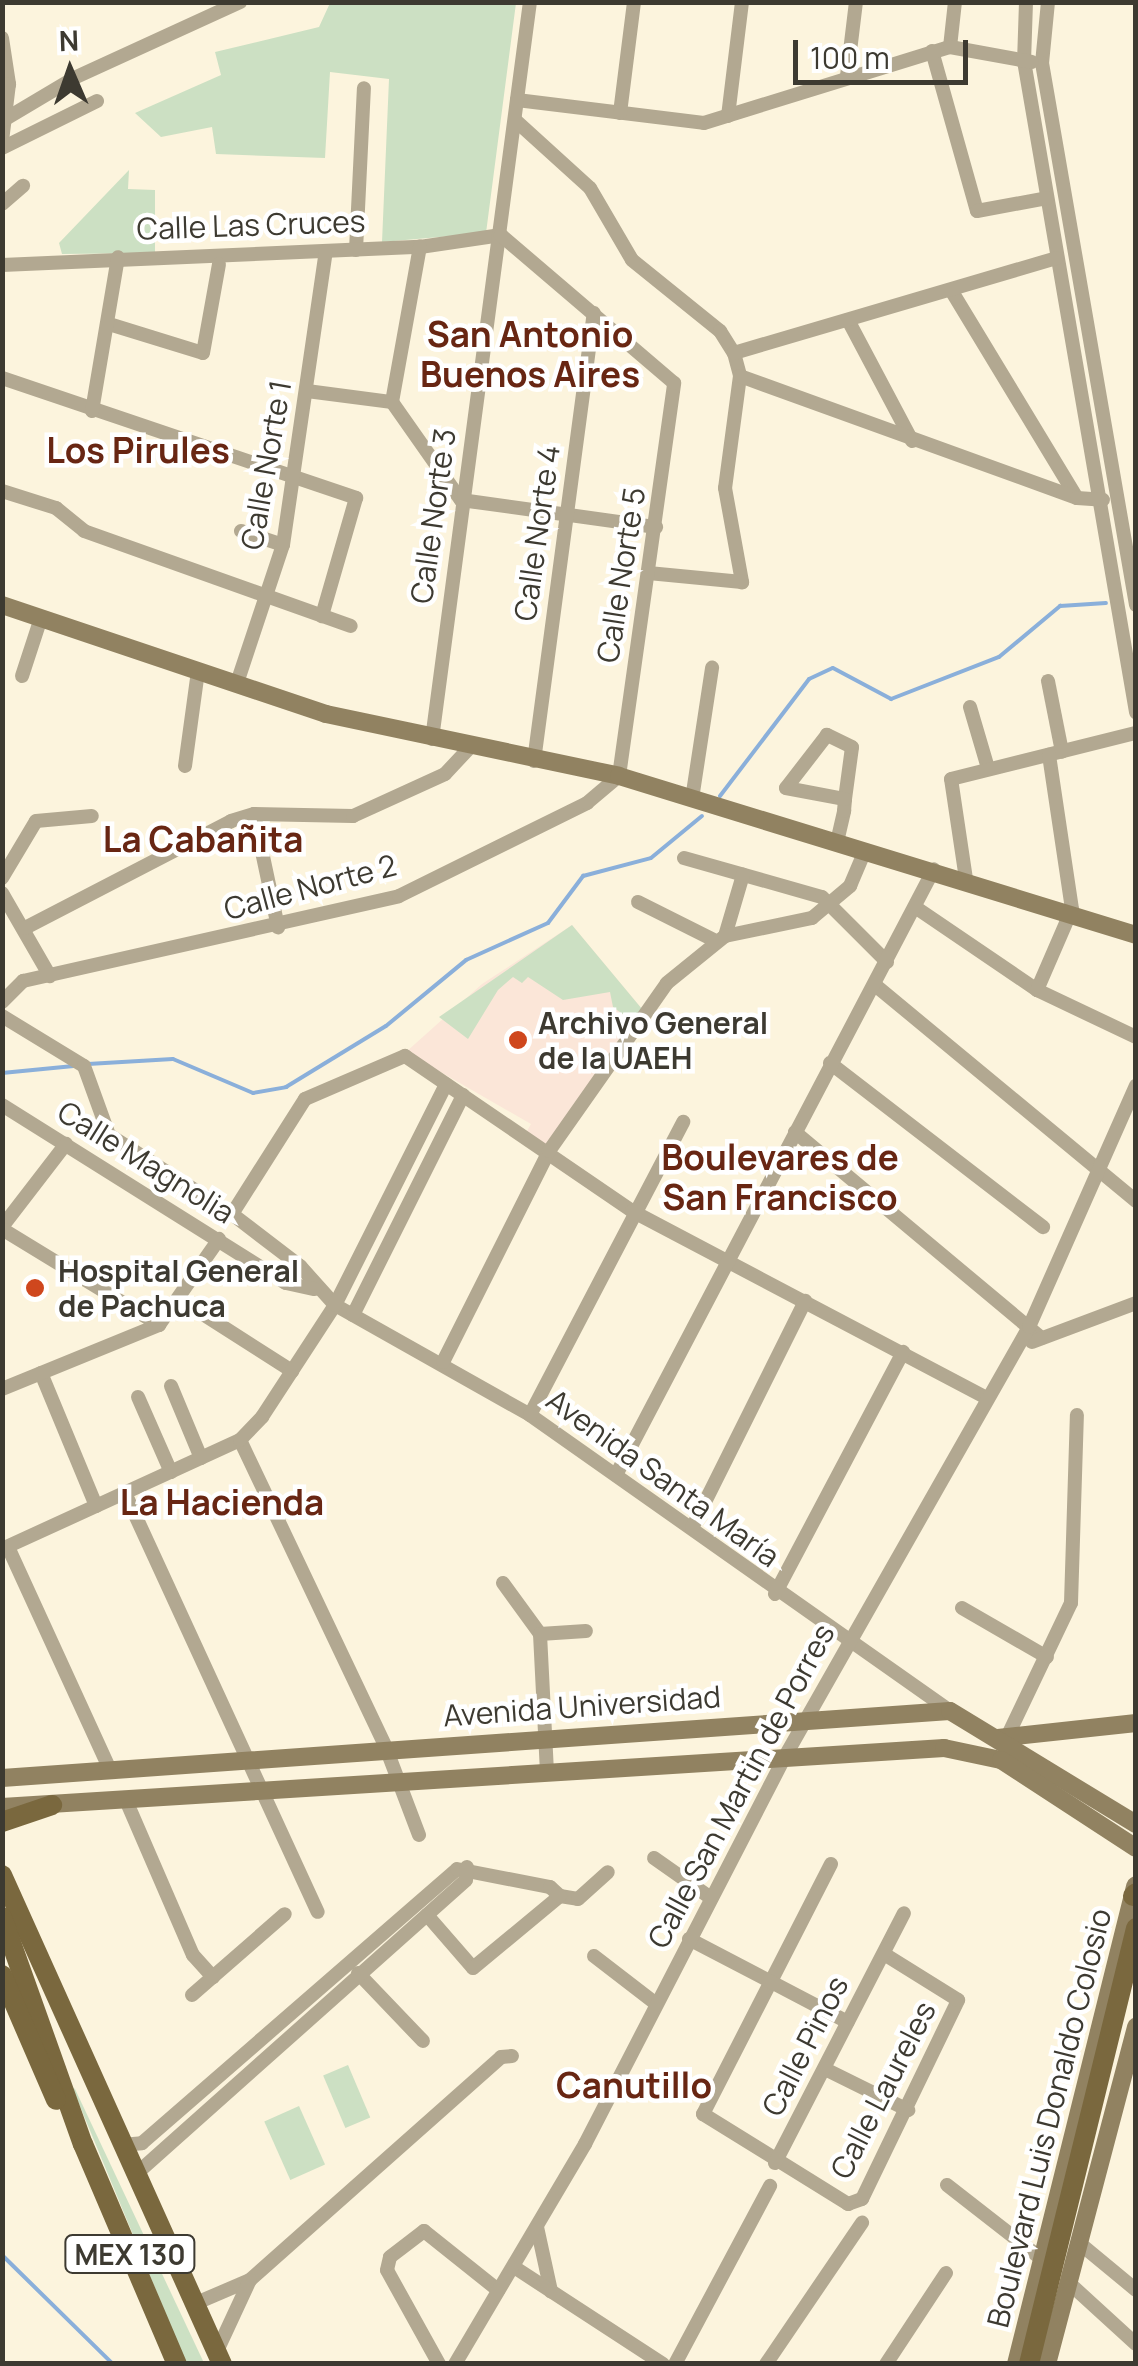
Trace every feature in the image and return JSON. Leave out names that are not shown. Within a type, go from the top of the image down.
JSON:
[{"type":"main road","points":[[2,605],[237,683],[432,739],[619,776],[1072,910],[1136,935]]},
{"type":"main road","points":[[950,1710],[1003,1736],[1136,1824]]},
{"type":"main road","name":"Avenida Universidad","points":[[2,1778],[248,1756],[950,1710]]},
{"type":"main road","points":[[1003,1736],[1136,1723]]},
{"type":"main road","points":[[492,1741],[494,1776]]},
{"type":"main road","name":"Avenida Universidad","points":[[2,1807],[263,1788],[974,1750],[1136,1848]]},
{"type":"main road","points":[[2,1822],[52,1805]]},
{"type":"main road","name":"MEX 130","points":[[2,1875],[219,2357]]},
{"type":"main road","name":"Boulevard Luis Donaldo Colosio","points":[[1048,2364],[1068,2282],[1066,2232],[1135,1892]]},
{"type":"main road","name":"MEX 130","points":[[2,1917],[46,2029],[83,2144],[177,2364]]},
{"type":"main road","points":[[1078,2186],[1136,1928]]},
{"type":"main road","points":[[2,1950],[116,2166],[151,2212]]},
{"type":"main road","points":[[2,1975],[83,2144]]},
{"type":"main road","points":[[1029,2364],[1136,1976]]},
{"type":"main road","name":"Boulevard Luis Donaldo Colosio","points":[[1016,2364],[1042,2260],[1066,2232],[1136,2026]]},
{"type":"main road","points":[[1038,2364],[1066,2232]]},
{"type":"street","points":[[5,119],[74,78],[223,6],[240,2]]},
{"type":"street","name":"Calle Norte 3","points":[[432,739],[530,2]]},
{"type":"street","points":[[620,114],[634,2]]},
{"type":"street","points":[[728,116],[742,2]]},
{"type":"street","points":[[847,76],[856,2]]},
{"type":"street","points":[[950,48],[954,2]]},
{"type":"street","points":[[1026,2],[1024,61],[1136,712]]},
{"type":"street","points":[[1048,2],[1042,63],[1136,605]]},
{"type":"street","points":[[2,38],[2,144]]},
{"type":"street","points":[[517,100],[704,123],[932,51],[950,48],[1042,63]]},
{"type":"street","points":[[932,51],[977,211],[1047,198]]},
{"type":"street","points":[[356,250],[364,88]]},
{"type":"street","points":[[2,144],[97,101]]},
{"type":"street","points":[[514,120],[590,188],[632,260],[720,331],[734,353],[740,376],[724,488],[742,582],[648,573]]},
{"type":"street","points":[[2,204],[23,186]]},
{"type":"street","points":[[501,234],[594,313]]},
{"type":"street","name":"Calle Las Cruces","points":[[2,265],[118,257],[420,247],[501,234]]},
{"type":"street","points":[[420,247],[392,402],[462,500],[656,528]]},
{"type":"street","name":"Calle Norte 1","points":[[237,683],[283,545],[326,251]]},
{"type":"street","points":[[92,410],[118,257]]},
{"type":"street","points":[[734,353],[1056,258]]},
{"type":"street","points":[[108,324],[203,353],[219,264]]},
{"type":"street","points":[[951,290],[1077,498]]},
{"type":"street","name":"Calle Norte 5","points":[[594,313],[674,382],[619,776]]},
{"type":"street","name":"Calle Norte 4","points":[[534,760],[594,313]]},
{"type":"street","points":[[848,320],[912,441]]},
{"type":"street","points":[[740,376],[1077,498],[1116,500]]},
{"type":"street","points":[[2,378],[356,498],[322,616]]},
{"type":"street","points":[[307,391],[392,402]]},
{"type":"street","points":[[2,491],[56,508],[84,531],[351,626]]},
{"type":"street","points":[[242,532],[283,545]]},
{"type":"street","points":[[22,676],[40,618]]},
{"type":"street","points":[[692,799],[712,668]]},
{"type":"street","points":[[185,766],[198,670]]},
{"type":"street","points":[[1038,990],[1072,910],[1048,681]]},
{"type":"street","points":[[970,707],[988,768]]},
{"type":"street","points":[[966,878],[951,779],[1136,733]]},
{"type":"street","points":[[837,842],[845,800],[852,747],[827,735],[786,788],[845,800]]},
{"type":"street","points":[[24,928],[254,814],[353,816],[445,774],[470,748]]},
{"type":"street","name":"Calle Norte 2","points":[[2,1002],[24,981],[278,928],[399,896],[587,803],[619,776]]},
{"type":"street","points":[[254,814],[278,928]]},
{"type":"street","points":[[2,878],[36,820],[92,816]]},
{"type":"street","points":[[638,902],[720,938],[790,929],[832,904],[861,870],[865,850]]},
{"type":"street","points":[[684,858],[832,904],[887,962]]},
{"type":"street","points":[[616,1475],[725,1260],[934,869]]},
{"type":"street","points":[[442,1362],[550,1151],[667,983],[720,938],[744,876]]},
{"type":"street","points":[[2,893],[50,976]]},
{"type":"street","points":[[916,907],[1038,990],[1136,1036]]},
{"type":"street","points":[[874,986],[1136,1201]]},
{"type":"street","points":[[2,1016],[84,1066],[109,1135],[232,1214],[300,1266],[314,1289]]},
{"type":"street","points":[[232,1214],[305,1099],[406,1056],[550,1151],[632,1212],[983,1396]]},
{"type":"street","points":[[830,1063],[1043,1226]]},
{"type":"street","points":[[109,1768],[5,1548],[240,1440],[292,1372],[335,1305],[446,1084]]},
{"type":"street","name":"Calle San Martin de Porres","points":[[455,2364],[537,2227],[807,1717],[983,1396],[1029,1327],[1136,1086]]},
{"type":"street","points":[[353,1315],[463,1095]]},
{"type":"street","name":"Calle Magnolia","points":[[2,1104],[286,1283],[314,1289]]},
{"type":"street","points":[[530,1415],[632,1212],[683,1122]]},
{"type":"street","points":[[794,1132],[1041,1338]]},
{"type":"street","points":[[66,1144],[2,1228],[160,1325]]},
{"type":"street","points":[[2,1389],[160,1325],[181,1300],[219,1239]]},
{"type":"street","name":"Avenida Santa María","points":[[314,1289],[335,1305],[530,1415],[692,1528],[848,1646],[950,1710]]},
{"type":"street","points":[[181,1300],[292,1372]]},
{"type":"street","points":[[692,1528],[806,1301]]},
{"type":"street","points":[[1018,1347],[1136,1304]]},
{"type":"street","points":[[775,1594],[903,1352]]},
{"type":"street","points":[[41,1373],[96,1506]]},
{"type":"street","points":[[171,1386],[201,1458]]},
{"type":"street","points":[[138,1397],[171,1472]]},
{"type":"street","points":[[1003,1736],[1071,1603],[1077,1415]]},
{"type":"street","points":[[240,1440],[401,1781],[419,1835]]},
{"type":"street","points":[[125,1493],[318,1912]]},
{"type":"street","points":[[503,1583],[540,1634],[547,1773]]},
{"type":"street","points":[[962,1608],[1047,1656]]},
{"type":"street","points":[[540,1634],[586,1631]]},
{"type":"street","points":[[126,1798],[193,1955],[213,1977]]},
{"type":"street","points":[[654,1858],[711,1898]]},
{"type":"street","points":[[775,2163],[703,2114],[831,1864]]},
{"type":"street","points":[[467,1868],[578,1899],[608,1872]]},
{"type":"street","points":[[121,2144],[142,2142],[358,1973],[466,1880],[467,1868]]},
{"type":"street","points":[[134,2175],[260,2047],[467,1868]]},
{"type":"street","points":[[426,1915],[474,1968],[560,1896]]},
{"type":"street","name":"Calle Pinos","points":[[775,2163],[904,1913]]},
{"type":"street","points":[[192,1995],[284,1914]]},
{"type":"street","points":[[689,1939],[848,2022]]},
{"type":"street","name":"Calle Laureles","points":[[775,2163],[856,2204],[908,2110],[958,2000],[884,1954]]},
{"type":"street","points":[[594,1956],[656,2003]]},
{"type":"street","points":[[358,1973],[423,2042]]},
{"type":"street","points":[[194,2304],[250,2280],[501,2057],[512,2056]]},
{"type":"street","points":[[825,2069],[908,2110]]},
{"type":"street","points":[[947,2185],[1042,2260]]},
{"type":"street","points":[[675,2364],[770,2186]]},
{"type":"street","points":[[766,2364],[862,2223]]},
{"type":"street","points":[[537,2227],[552,2291]]},
{"type":"street","points":[[439,2364],[387,2270],[390,2256],[424,2230],[498,2290]]},
{"type":"street","points":[[1066,2232],[1136,2290]]},
{"type":"street","points":[[514,2267],[662,2363]]},
{"type":"street","points":[[886,2364],[946,2273]]},
{"type":"street","points":[[219,2357],[250,2280]]},
{"type":"street","points":[[1068,2282],[1136,2344]]},
{"type":"street","points":[[221,2292],[233,2316]]},
{"type":"shaded area","name":"Archivo General de la UAEH","points":[[572,925],[642,1009],[546,1146],[526,1133],[531,1124],[406,1052],[482,984]]},
{"type":"green space","points":[[330,3],[516,3],[486,233],[382,242],[389,79],[330,72],[325,158],[216,154],[212,127],[161,137],[135,113],[221,75],[215,52],[319,27]]},
{"type":"green space","points":[[129,170],[128,189],[155,190],[155,253],[62,254],[59,243]]},
{"type":"green space","points":[[572,925],[642,1009],[633,1022],[613,1007],[610,992],[563,1000],[528,977],[522,983],[513,977],[498,990],[468,1039],[439,1017]]},
{"type":"green space","points":[[348,2065],[370,2117],[345,2128],[323,2076]]},
{"type":"green space","points":[[72,2087],[75,2089],[204,2363],[186,2363]]},
{"type":"green space","points":[[299,2106],[325,2164],[290,2180],[264,2121]]},
{"type":"waterway","points":[[720,796],[809,679],[833,668],[891,699],[999,657],[1060,606],[1106,603]]},
{"type":"waterway","points":[[88,1064],[173,1059],[253,1093],[286,1087],[386,1026],[466,960],[548,923],[583,876],[651,858],[702,816]]},
{"type":"waterway","points":[[2,1073],[74,1066]]},
{"type":"waterway","points":[[2,2255],[113,2364]]},
{"type":"place","name":"Archivo General de la UAEH","points":[[518,1040]]},
{"type":"place","name":"Hospital General de Pachuca","points":[[35,1288]]},
{"type":"district","name":"San Antonio Buenos Aires","points":[[530,354]]},
{"type":"district","name":"Los Pirules","points":[[138,450]]},
{"type":"district","name":"La Cabañita","points":[[203,839]]},
{"type":"district","name":"Boulevares de San Francisco","points":[[780,1177]]},
{"type":"district","name":"La Hacienda","points":[[222,1502]]},
{"type":"district","name":"Canutillo","points":[[634,2085]]}]
